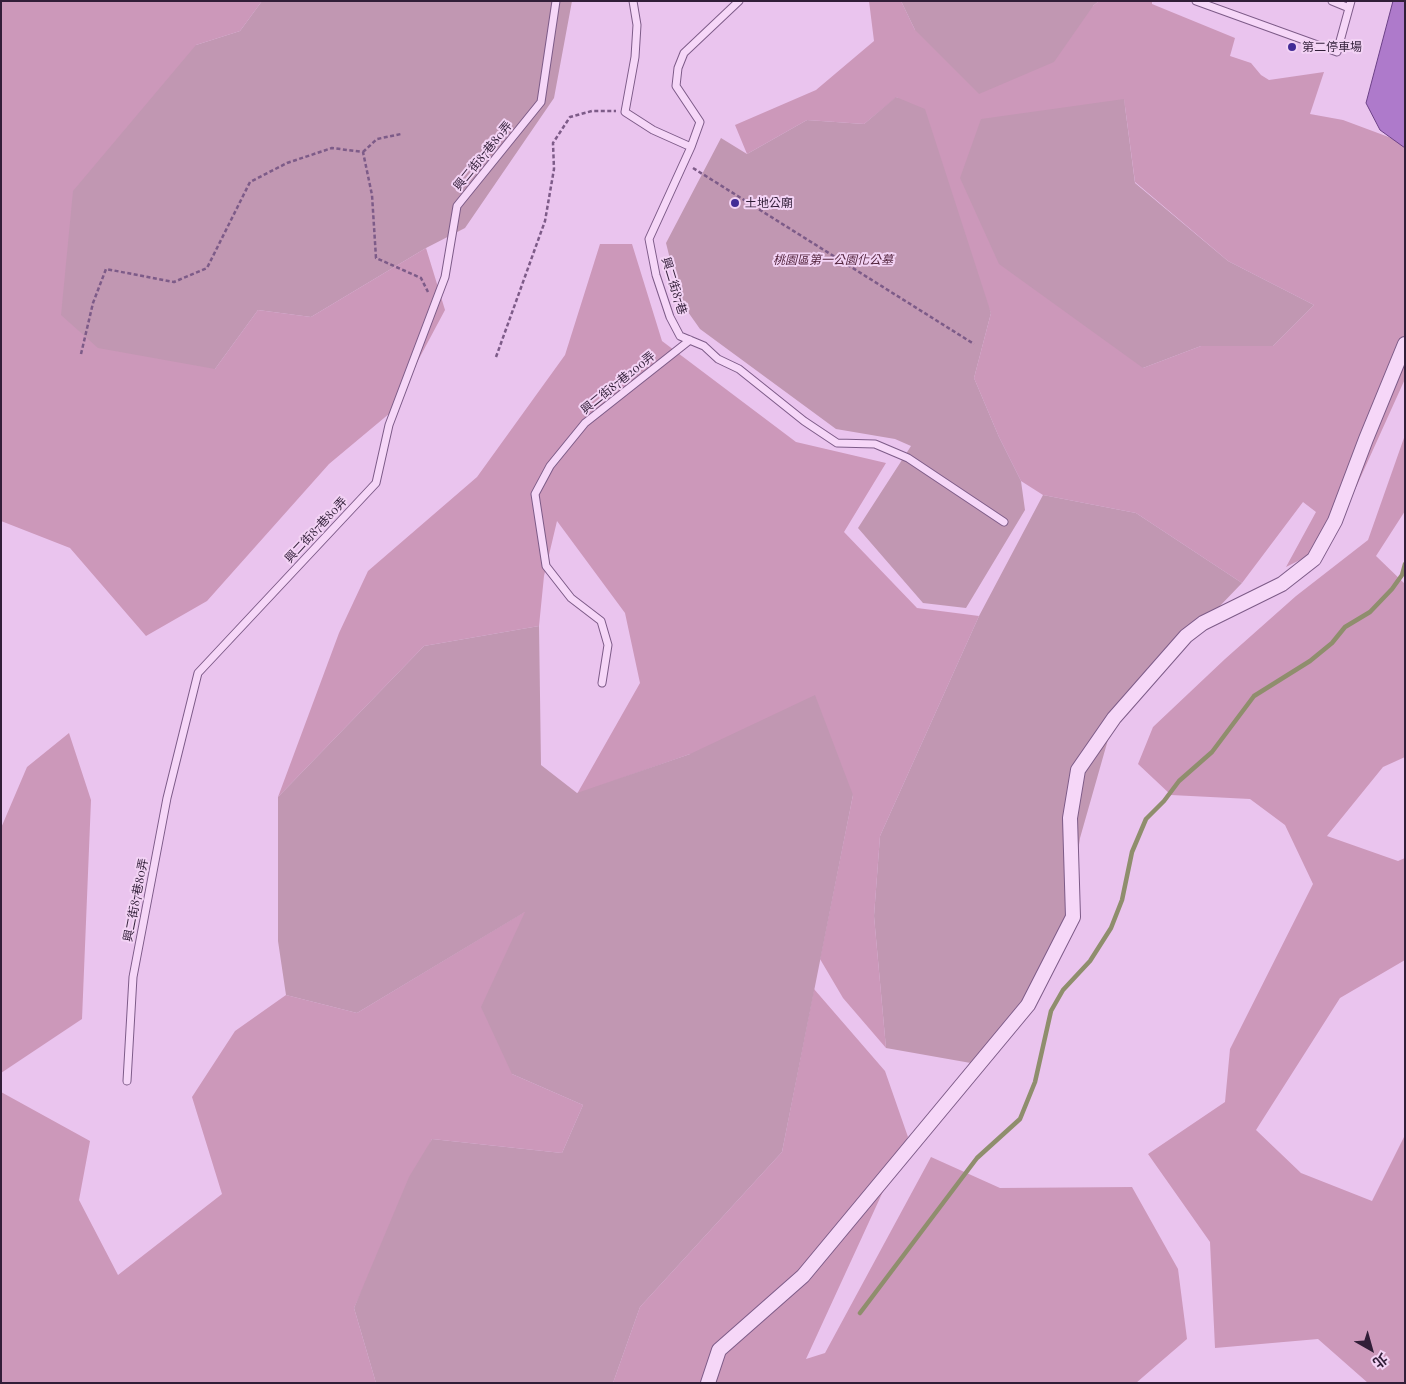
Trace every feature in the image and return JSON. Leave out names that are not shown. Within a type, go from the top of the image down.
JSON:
[{"type":"street","points":[[708,1383],[719,1350],[803,1276],[1028,1005],[1073,918],[1070,818],[1078,770],[1114,718],[1186,636],[1203,623],[1282,584],[1314,559],[1335,521],[1405,344]]},
{"type":"lane","name":"興二街87巷80弄","points":[[126,1081],[133,978],[167,798],[198,673],[376,483],[389,425],[445,277],[458,206],[541,102],[556,1]]},
{"type":"lane","points":[[633,1],[637,25],[635,57],[625,112],[653,130],[691,147]]},
{"type":"lane","name":"興二街87巷","points":[[739,1],[684,53],[678,68],[676,86],[700,122],[691,147],[649,240],[656,275],[670,317],[680,336],[704,346],[718,359],[739,369],[804,421],[837,443],[875,444],[908,458],[1004,522]]},
{"type":"lane","points":[[1196,1],[1337,52],[1350,4],[1332,1]]},
{"type":"lane","name":"興二街87巷200弄","points":[[602,683],[608,645],[600,621],[571,598],[546,566],[534,494],[550,466],[585,423],[690,340]]},
{"type":"path","points":[[496,358],[545,221],[554,169],[554,143],[570,117],[592,111],[625,112]]},
{"type":"path","points":[[363,152],[377,139],[401,134]]},
{"type":"path","points":[[81,354],[93,303],[106,268],[174,282],[207,268],[250,182],[287,162],[332,148],[363,152]]},
{"type":"path","points":[[363,152],[372,195],[376,258],[421,278],[435,304]]},
{"type":"path","points":[[684,162],[974,344]]},
{"type":"shaded area","points":[[1,1],[262,1],[240,31],[196,45],[215,369],[258,310],[311,317],[426,248],[445,310],[390,413],[329,464],[207,601],[146,636],[70,548],[1,521]]},
{"type":"shaded area","points":[[869,1],[901,1],[915,30],[1093,6],[1099,1],[1152,1],[1152,4],[1235,38],[1230,56],[1251,63],[1261,75],[1269,80],[1324,72],[1310,114],[1343,120],[1402,142],[1405,152],[1405,379],[1330,545],[1286,567],[1316,512],[1303,502],[1242,583],[1136,513],[1043,495],[1021,481],[999,437],[974,378],[991,313],[897,97],[864,124],[807,120],[747,154],[735,125],[816,90],[874,41]],"holes":[[[1124,99],[1135,182],[1228,261],[1314,305],[1273,346],[1201,346],[1143,368]]]},
{"type":"shaded area","points":[[600,244],[632,244],[662,341],[796,442],[886,463],[844,532],[917,608],[979,616],[880,836],[874,916],[886,1048],[843,998],[820,959],[853,795],[690,754],[577,794],[640,683],[625,613],[557,521],[544,576],[539,626],[424,646],[278,797],[339,633],[368,571],[477,477],[565,355]]},
{"type":"shaded area","points":[[1405,435],[1405,511],[1376,556],[1405,584],[1405,757],[1383,767],[1327,836],[1398,861],[1405,858],[1405,960],[1340,998],[1256,1130],[1301,1173],[1372,1201],[1405,1135],[1405,1383],[1368,1383],[1318,1339],[1215,1348],[1210,1242],[1148,1154],[1225,1102],[1230,1049],[1313,884],[1285,825],[1250,799],[1171,795],[1138,764],[1153,727],[1225,659],[1296,596],[1368,540]]},
{"type":"shaded area","points":[[69,733],[91,800],[82,1019],[1,1073],[1,828],[27,767]]},
{"type":"shaded area","points":[[526,911],[512,1074],[583,1105],[562,1153],[432,1139],[354,1308],[376,1383],[1,1383],[1,1092],[90,1141],[79,1200],[118,1275],[222,1194],[192,1097],[235,1031],[286,995],[357,1013]]},
{"type":"shaded area","points":[[814,989],[885,1071],[908,1137],[806,1359],[825,1353],[931,1157],[1000,1188],[1132,1187],[1178,1269],[1187,1339],[1136,1383],[613,1383],[640,1307],[782,1152]]},
{"type":"green space","points":[[262,1],[572,1],[554,98],[465,228],[426,248],[311,317],[258,310],[215,369],[98,348],[61,315],[73,191],[196,45],[240,31]]},
{"type":"green space","points":[[901,1],[1099,1],[1093,6],[1054,62],[979,94],[915,30]]},
{"type":"green space","name":"桃園區第一公園化公墓","points":[[896,97],[925,109],[991,313],[974,378],[999,437],[1021,481],[1025,510],[966,608],[923,603],[858,528],[911,446],[895,439],[836,429],[700,329],[688,312],[676,283],[666,243],[721,138],[747,154],[807,120],[864,124]]},
{"type":"green space","points":[[1124,99],[1135,183],[1228,261],[1314,305],[1273,346],[1201,346],[1143,368],[999,264],[960,178],[981,119]]},
{"type":"green space","points":[[1043,495],[1136,513],[1242,583],[1115,715],[1080,838],[1064,947],[982,1065],[886,1048],[874,916],[880,836],[979,616]]},
{"type":"green space","points":[[539,626],[541,765],[577,793],[690,754],[815,695],[853,795],[782,1152],[640,1307],[613,1383],[376,1383],[354,1308],[409,1177],[432,1139],[562,1153],[583,1105],[512,1074],[481,1007],[525,912],[357,1013],[286,995],[278,941],[278,797],[424,646]]},
{"type":"building","points":[[1393,1],[1405,1],[1405,148],[1380,130],[1366,103]]},
{"type":"waterway","points":[[860,1313],[977,1158],[1020,1119],[1035,1082],[1051,1011],[1063,990],[1090,961],[1111,928],[1122,900],[1132,852],[1146,819],[1164,801],[1179,781],[1212,752],[1254,696],[1310,661],[1332,643],[1345,627],[1370,612],[1392,589],[1402,575],[1405,564]]},
{"type":"place","name":"第二停車場","points":[[1292,47]]},
{"type":"place","name":"土地公廟","points":[[735,203]]}]
